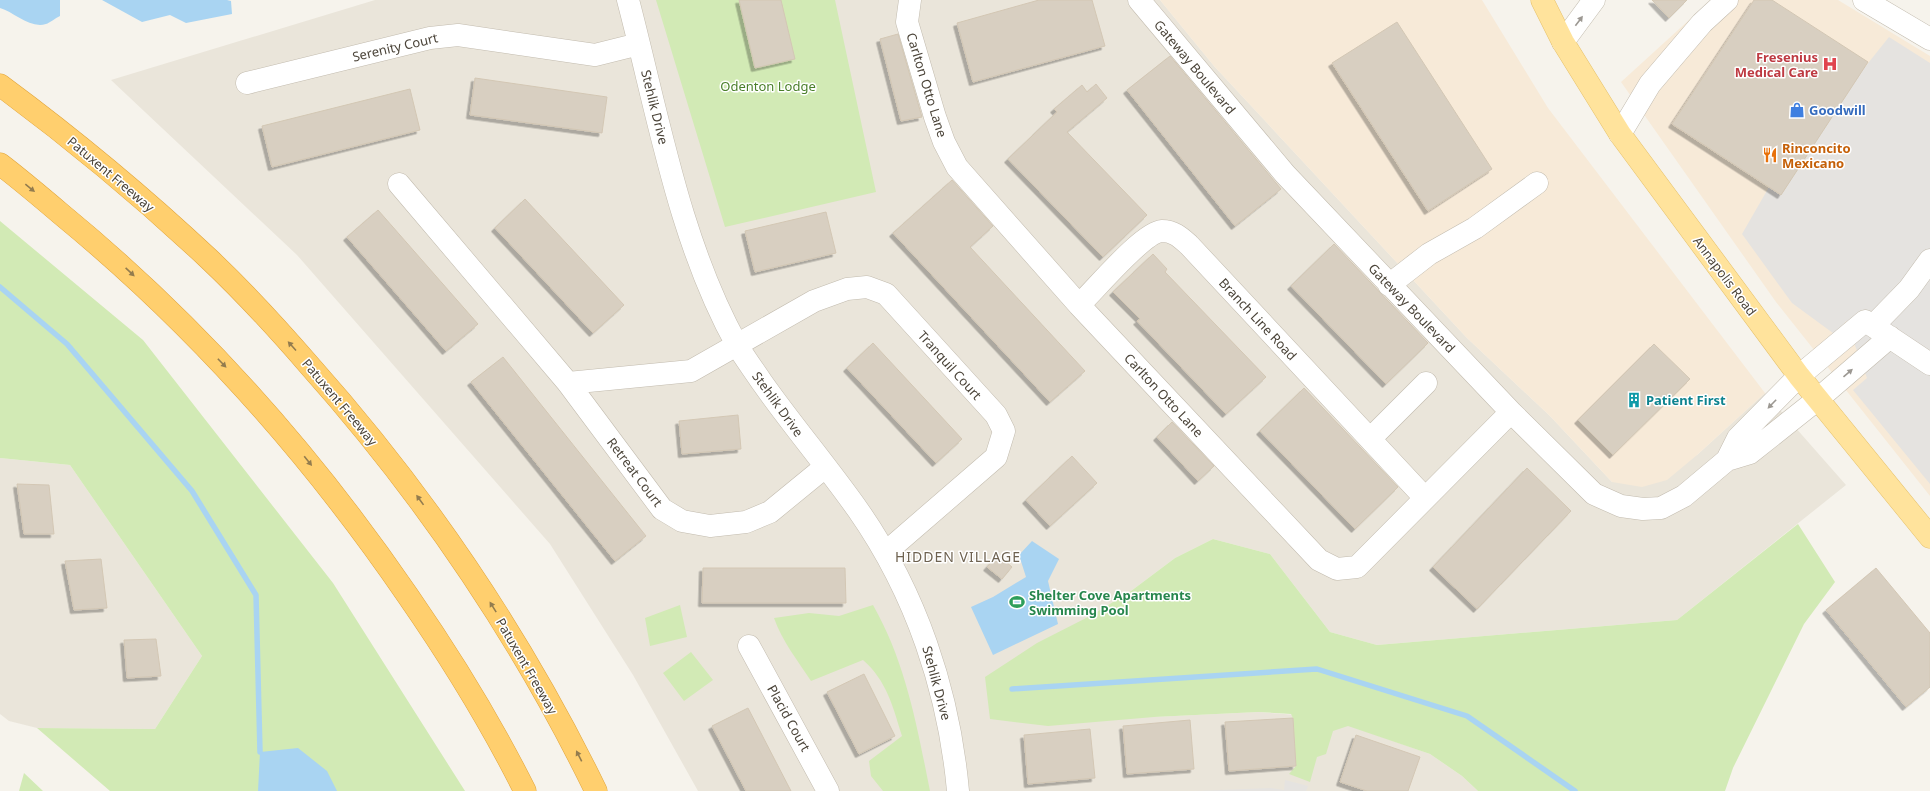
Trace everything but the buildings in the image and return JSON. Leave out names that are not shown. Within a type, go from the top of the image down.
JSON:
[{"type":"highway","name":"Patuxent Freeway","points":[[0,85],[44,118],[140,197],[210,260],[275,327],[355,417],[418,497],[480,586],[530,666],[577,752],[596,791]]},
{"type":"highway","points":[[0,164],[105,250],[169,309],[234,376],[306,457],[368,537],[429,627],[477,702],[525,791]]},
{"type":"main road","name":"Annapolis Road","points":[[1542,0],[1563,42],[1620,134],[1799,376],[1930,537]]},
{"type":"street","name":"Stehlik Drive","points":[[628,0],[678,198],[699,265],[737,346],[781,409],[858,511],[885,553],[908,596],[926,640],[944,699],[955,755],[958,791]]},
{"type":"street","name":"Carlton Otto Lane","points":[[910,0],[907,22],[935,117],[944,142],[958,167],[1080,305],[1320,560],[1337,569],[1357,567],[1511,412]]},
{"type":"street","name":"Gateway Boulevard","points":[[1139,0],[1285,174],[1511,412],[1594,494],[1621,506],[1643,509],[1661,508],[1684,496],[1727,460],[1750,452],[1818,399],[1890,337]]},
{"type":"street","points":[[1563,42],[1594,0]]},
{"type":"street","points":[[1620,134],[1650,84],[1697,29],[1727,0]]},
{"type":"street","points":[[1878,3],[1930,39]]},
{"type":"street","name":"Serenity Court","points":[[247,83],[430,38],[458,35],[595,54],[639,44]]},
{"type":"street","points":[[1389,285],[1429,254],[1475,228],[1537,183]]},
{"type":"street","name":"Retreat Court","points":[[399,184],[568,383],[662,508],[682,521],[710,526],[746,522],[770,512],[826,467]]},
{"type":"street","name":"Branch Line Road","points":[[1080,305],[1143,240],[1161,231],[1174,233],[1189,245],[1426,498]]},
{"type":"street","points":[[1930,260],[1909,289],[1873,326],[1930,364]]},
{"type":"street","name":"Tranquil Court","points":[[737,346],[814,301],[847,289],[866,287],[886,294],[996,415],[1004,431],[996,457],[885,553]]},
{"type":"street","name":"Gateway Boulevard","points":[[1727,460],[1738,438],[1799,376],[1865,321]]},
{"type":"street","points":[[568,383],[691,371],[737,346]]},
{"type":"street","points":[[1370,439],[1426,383]]},
{"type":"street","name":"Placid Court","points":[[749,646],[828,791]]},
{"type":"shaded area","points":[[375,0],[1160,0],[1214,66],[1467,338],[1550,416],[1612,482],[1697,455],[1765,393],[1846,485],[1677,620],[1377,645],[1330,632],[1270,554],[1213,539],[1175,558],[1131,591],[1090,616],[1154,717],[1258,712],[1325,717],[1430,754],[1462,776],[1478,791],[698,791],[633,675],[550,544],[297,255],[111,80]]},
{"type":"shaded area","points":[[1160,0],[1482,0],[1548,108],[1765,393],[1697,455],[1667,480],[1642,487],[1612,482],[1550,416],[1467,338],[1214,66]]},
{"type":"shaded area","points":[[1711,0],[1838,0],[1930,56],[1930,496],[1776,302],[1621,82]]},
{"type":"shaded area","points":[[1889,37],[1930,63],[1930,484],[1853,390],[1867,378],[1846,321],[1837,336],[1792,303],[1742,234],[1769,187]]},
{"type":"shaded area","points":[[0,458],[70,465],[202,656],[155,729],[37,728],[9,721],[0,714]]},
{"type":"shaded area","points":[[1285,780],[1308,786],[1306,791],[1194,791],[1271,788],[1284,790]]},
{"type":"green space","name":"Odenton Lodge","points":[[656,0],[835,0],[876,192],[725,227]]},
{"type":"green space","points":[[0,221],[143,340],[333,583],[465,791],[110,791],[37,728],[155,729],[202,656],[70,465],[0,458]]},
{"type":"green space","points":[[1798,524],[1835,582],[1804,624],[1733,768],[1725,791],[1478,791],[1462,776],[1430,754],[1348,726],[1333,731],[1326,754],[1317,757],[1310,782],[1289,774],[1296,766],[1293,718],[1291,714],[1258,712],[1154,717],[1048,726],[990,719],[985,677],[1037,643],[1090,616],[1131,591],[1175,558],[1213,539],[1270,554],[1330,632],[1377,645],[1677,620]]},
{"type":"green space","points":[[680,605],[687,637],[650,646],[645,618]]},
{"type":"green space","points":[[873,605],[894,649],[902,672],[915,719],[930,791],[883,791],[871,776],[869,761],[902,736],[884,686],[871,668],[863,660],[811,681],[786,643],[774,618],[809,613],[839,616]]},
{"type":"green space","points":[[691,652],[713,680],[684,701],[663,673]]},
{"type":"green space","points":[[24,773],[43,791],[19,791]]},
{"type":"water","points":[[0,0],[60,0],[60,16],[46,24],[34,24],[0,8]]},
{"type":"water","points":[[102,0],[227,0],[231,1],[232,14],[186,23],[170,15],[142,22]]},
{"type":"water","name":"Shelter Cove Apartments Swimming Pool","points":[[1032,541],[1059,559],[1048,581],[1058,624],[993,655],[971,607],[993,597],[1026,577],[1019,555]]},
{"type":"water","points":[[298,748],[327,771],[337,791],[258,791],[260,752]]},
{"type":"waterway","points":[[0,287],[67,344],[192,491],[256,595],[260,752]]},
{"type":"waterway","points":[[1012,689],[1317,669],[1467,716],[1575,791]]},
{"type":"place","name":"Fresenius Medical Care","points":[[1830,64]]},
{"type":"place","name":"Goodwill","points":[[1797,110]]},
{"type":"place","name":"Rinconcito Mexicano","points":[[1770,155]]},
{"type":"place","name":"Patient First","points":[[1634,400]]},
{"type":"place","name":"Shelter Cove Apartments Swimming Pool","points":[[1017,602]]},
{"type":"district","name":"HIDDEN VILLAGE","points":[[958,557]]}]
